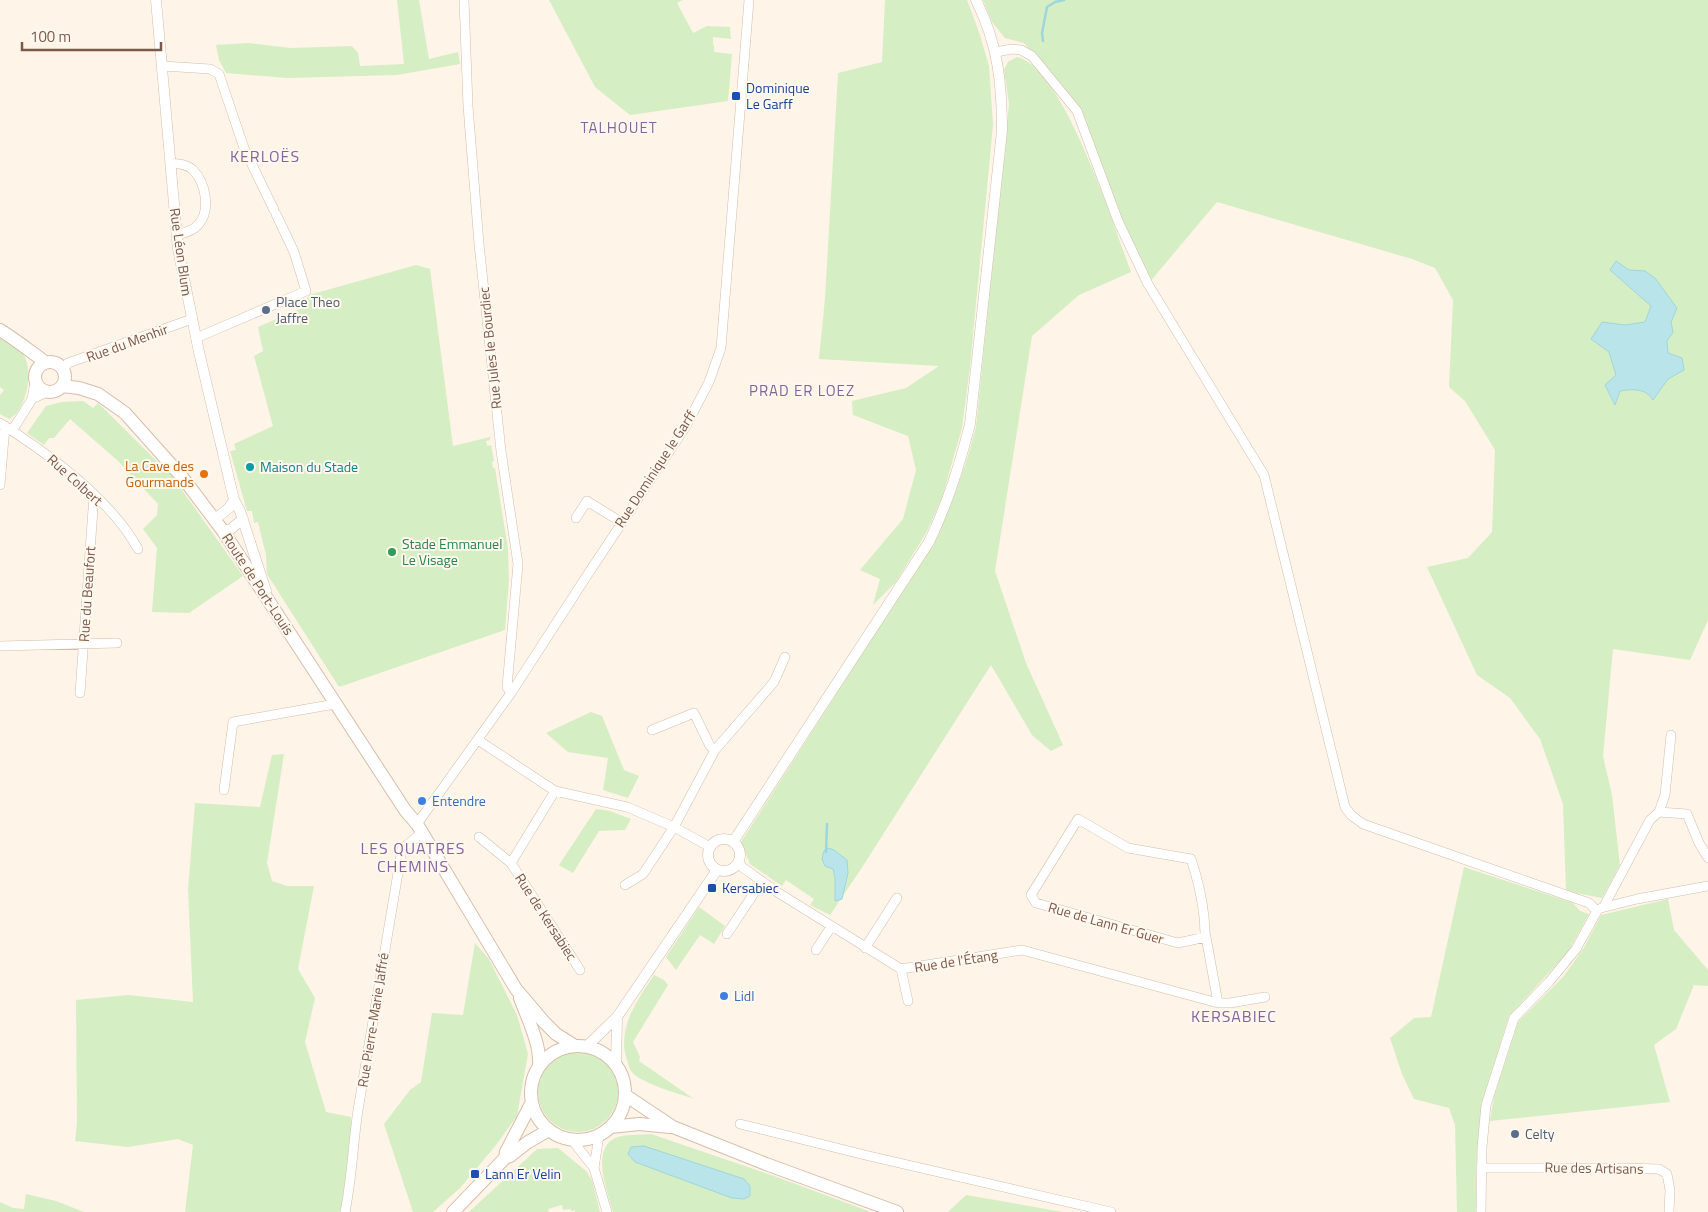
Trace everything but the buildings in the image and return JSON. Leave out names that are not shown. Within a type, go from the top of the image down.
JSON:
[{"type":"main road","points":[[0,330],[24,345],[41,365]]},
{"type":"main road","points":[[52,362],[58,364],[63,376],[53,392],[47,392],[40,389],[35,382],[34,375],[41,365],[52,362]]},
{"type":"main road","name":"Route de Port-Louis","points":[[63,376],[79,388],[98,394],[125,413],[183,478],[215,519],[418,830],[437,856],[442,868],[516,989],[556,1034],[581,1046]]},
{"type":"main road","name":"Route de Port-Louis","points":[[516,989],[535,1038],[540,1058],[539,1067]]},
{"type":"main road","points":[[581,1046],[603,1053],[616,1066],[623,1080],[625,1095],[621,1112],[611,1127],[599,1135],[586,1139],[572,1140],[549,1130],[537,1116],[531,1092],[534,1077],[539,1067],[554,1052],[562,1048],[581,1046]]},
{"type":"main road","points":[[625,1095],[673,1127],[766,1164],[897,1212]]},
{"type":"main road","points":[[505,1158],[506,1152],[532,1102]]},
{"type":"main road","points":[[611,1127],[639,1124],[673,1127]]},
{"type":"main road","points":[[453,1212],[505,1158],[549,1130]]},
{"type":"street","name":"Rue Léon Blum","points":[[156,0],[177,235],[192,320],[234,500],[240,511],[268,598]]},
{"type":"street","name":"Rue Jules le Bourdiec","points":[[464,0],[468,106],[479,244],[501,451],[518,564],[507,687],[511,693]]},
{"type":"street","name":"Rue Dominique le Garff","points":[[418,830],[511,693],[621,522],[686,426],[709,382],[721,348],[749,0]]},
{"type":"street","points":[[733,842],[929,542],[945,508],[958,469],[970,424],[1002,131],[1002,96],[996,52],[984,15],[976,0]]},
{"type":"street","points":[[996,52],[1012,49],[1022,50],[1032,56],[1077,111],[1118,221],[1148,284],[1264,475],[1345,807],[1351,815],[1363,824],[1589,903],[1600,909],[1708,886]]},
{"type":"street","points":[[163,66],[210,69],[219,74],[244,148],[294,252],[306,291],[196,338]]},
{"type":"street","points":[[171,163],[184,164],[192,170],[203,188],[206,202],[203,217],[197,226],[177,235]]},
{"type":"street","name":"Rue du Menhir","points":[[63,376],[68,363],[192,320]]},
{"type":"street","points":[[32,400],[35,382]]},
{"type":"street","points":[[0,486],[6,427],[32,400],[47,392]]},
{"type":"street","name":"Rue Colbert","points":[[6,427],[51,458],[94,495],[128,531],[138,550]]},
{"type":"street","name":"Rue du Beaufort","points":[[80,693],[94,495]]},
{"type":"street","points":[[215,519],[229,508],[234,500]]},
{"type":"street","points":[[576,518],[587,502],[621,522]]},
{"type":"street","points":[[223,531],[231,529],[242,519]]},
{"type":"street","points":[[0,646],[116,644]]},
{"type":"street","points":[[625,885],[643,874],[674,827],[715,750],[774,682],[785,657]]},
{"type":"street","points":[[224,790],[233,722],[335,704]]},
{"type":"street","points":[[652,730],[694,713],[710,746],[715,750]]},
{"type":"street","points":[[1481,1212],[1481,1168],[1486,1105],[1514,1018],[1549,982],[1576,950],[1650,820],[1659,812],[1665,795],[1671,735]]},
{"type":"street","points":[[478,740],[555,791],[627,807],[674,827],[710,847]]},
{"type":"street","name":"Rue de Kersabiec","points":[[511,863],[555,791]]},
{"type":"street","points":[[1659,812],[1687,814],[1699,843],[1708,858]]},
{"type":"street","name":"Rue de Lann Er Guer","points":[[1206,937],[1178,943],[1036,902],[1031,896],[1078,819],[1128,848],[1191,859],[1196,873],[1205,918],[1206,937],[1218,1003]]},
{"type":"street","name":"Rue Pierre-Marie Jaffré","points":[[345,1212],[358,1111],[384,952],[396,894],[402,849],[418,830]]},
{"type":"street","name":"Rue de Kersabiec","points":[[478,837],[511,863],[580,970]]},
{"type":"street","points":[[718,840],[733,842],[740,850],[738,864],[731,870],[721,872],[712,867],[708,860],[710,847],[718,840]]},
{"type":"street","name":"Rue de l'Étang","points":[[738,864],[831,927],[901,969],[1022,950],[1218,1003]]},
{"type":"street","points":[[581,1046],[617,1016],[717,870]]},
{"type":"street","points":[[727,934],[762,881]]},
{"type":"street","points":[[865,948],[897,898]]},
{"type":"street","points":[[816,950],[831,927]]},
{"type":"street","points":[[901,969],[908,1001]]},
{"type":"street","points":[[1218,1003],[1230,1003],[1264,997]]},
{"type":"street","points":[[616,1066],[617,1016]]},
{"type":"street","points":[[740,1124],[1111,1212]]},
{"type":"street","points":[[594,1168],[599,1135]]},
{"type":"street","points":[[572,1140],[594,1168],[607,1212]]},
{"type":"street","name":"Rue des Artisans","points":[[1481,1168],[1659,1169],[1667,1174],[1670,1190],[1669,1212]]},
{"type":"green space","points":[[397,0],[419,0],[429,59],[458,52],[460,64],[397,75],[287,78],[226,73],[219,60],[216,45],[248,43],[291,48],[352,46],[358,53],[360,66],[404,64]]},
{"type":"green space","points":[[549,0],[683,0],[677,3],[693,33],[707,26],[730,27],[731,39],[713,37],[714,52],[732,54],[728,101],[630,115],[595,87]]},
{"type":"green space","points":[[885,0],[967,0],[989,66],[993,125],[970,367],[962,428],[942,498],[926,533],[896,582],[873,605],[880,579],[860,570],[903,519],[916,470],[908,436],[853,415],[852,401],[906,388],[939,366],[819,359],[825,298],[838,73],[882,62]]},
{"type":"green space","points":[[983,0],[1708,0],[1708,620],[1690,660],[1613,649],[1603,756],[1612,795],[1620,865],[1602,898],[1566,891],[1563,804],[1540,739],[1510,698],[1477,675],[1427,567],[1468,558],[1492,532],[1495,450],[1465,401],[1449,387],[1453,300],[1435,268],[1412,259],[1217,202],[1148,284],[1077,111],[1024,43],[1005,38],[992,22]]},
{"type":"green space","points":[[1017,57],[1034,67],[1052,88],[1069,118],[1100,187],[1131,272],[1079,295],[1032,336],[995,571],[1026,663],[1063,745],[1051,751],[1032,735],[991,665],[830,915],[810,905],[814,899],[786,880],[782,886],[750,864],[741,842],[936,539],[959,484],[976,427],[1009,104],[1004,70],[1008,62]]},
{"type":"green space","points":[[416,265],[430,269],[453,446],[490,437],[490,440],[486,441],[487,446],[491,445],[494,461],[492,462],[493,468],[495,468],[508,549],[509,580],[505,630],[339,687],[267,574],[266,555],[258,522],[254,523],[252,511],[247,511],[230,451],[236,450],[234,444],[273,426],[254,356],[263,351],[258,327],[302,308],[309,295]]},
{"type":"green space","points":[[0,338],[23,354],[28,370],[27,389],[24,399],[15,414],[9,419],[0,414],[0,395],[4,390],[0,387]]},
{"type":"green space","points":[[83,401],[93,408],[98,403],[172,476],[243,576],[189,613],[152,612],[157,548],[143,529],[157,515],[158,504],[118,461],[70,419],[54,438],[49,438],[44,445],[27,433],[46,406],[62,402]]},
{"type":"green space","points":[[591,712],[602,716],[624,770],[639,776],[628,798],[603,790],[608,758],[568,752],[546,733]]},
{"type":"green space","points":[[284,754],[267,863],[272,881],[287,886],[314,886],[298,969],[315,998],[305,1042],[326,1112],[351,1117],[353,1152],[345,1212],[185,1212],[193,1145],[178,1139],[128,1147],[75,1141],[77,1124],[76,1000],[128,995],[193,1002],[188,889],[195,803],[260,807],[272,755]]},
{"type":"green space","points":[[596,809],[610,811],[631,819],[625,830],[599,831],[573,873],[559,865]]},
{"type":"green space","points":[[1464,867],[1573,903],[1580,911],[1589,914],[1568,952],[1509,1016],[1484,1096],[1476,1169],[1476,1212],[1457,1212],[1455,1125],[1449,1108],[1414,1099],[1402,1074],[1390,1038],[1414,1018],[1431,1017]]},
{"type":"green space","points":[[1668,899],[1674,930],[1708,970],[1708,986],[1694,985],[1676,1029],[1654,1045],[1670,1102],[1490,1121],[1494,1097],[1518,1022],[1564,976],[1585,946],[1601,915]]},
{"type":"green space","points":[[699,907],[725,926],[714,944],[700,935],[676,970],[666,957]]},
{"type":"green space","points":[[475,943],[489,959],[517,1015],[528,1054],[517,1116],[496,1145],[460,1188],[433,1212],[413,1212],[384,1124],[410,1090],[421,1082],[432,1013],[463,1015]]},
{"type":"green space","points":[[654,975],[664,980],[668,985],[633,1042],[640,1057],[639,1061],[694,1099],[660,1088],[643,1080],[631,1071],[629,1066],[624,1048],[626,1026],[641,994]]},
{"type":"green space","points":[[578,1052],[593,1055],[606,1064],[615,1077],[618,1092],[615,1107],[606,1120],[593,1129],[578,1132],[563,1129],[550,1120],[541,1107],[538,1092],[541,1077],[550,1064],[563,1055]]},
{"type":"green space","points":[[651,1134],[774,1176],[871,1212],[613,1212],[603,1172],[603,1152],[615,1138],[628,1135]]},
{"type":"green space","points":[[558,1148],[586,1171],[592,1180],[600,1212],[563,1210],[562,1205],[548,1209],[549,1212],[469,1212],[537,1149]]},
{"type":"green space","points":[[26,1194],[56,1201],[84,1212],[0,1212],[0,1202],[13,1208],[24,1209]]},
{"type":"green space","points":[[966,1195],[1063,1212],[948,1212]]},
{"type":"water","points":[[1616,261],[1629,270],[1645,271],[1655,278],[1677,308],[1671,322],[1673,332],[1667,341],[1668,353],[1682,358],[1684,370],[1668,379],[1653,400],[1643,391],[1625,390],[1620,391],[1615,405],[1605,385],[1616,375],[1609,352],[1591,339],[1602,322],[1625,325],[1645,322],[1651,306],[1610,270]]},
{"type":"water","points":[[828,848],[834,850],[847,860],[848,873],[842,899],[835,901],[833,869],[825,866],[822,859],[824,851]]},
{"type":"water","points":[[644,1146],[744,1179],[750,1186],[750,1196],[744,1199],[732,1198],[635,1162],[628,1154],[631,1147]]},
{"type":"waterway","points":[[1043,41],[1042,33],[1047,7],[1055,2],[1064,0]]},
{"type":"waterway","points":[[826,852],[827,824]]},
{"type":"place","name":"Dominique Le Garff","points":[[736,96]]},
{"type":"place","name":"Place Theo Jaffre","points":[[266,310]]},
{"type":"place","name":"Maison du Stade","points":[[250,467]]},
{"type":"place","name":"La Cave des Gourmands","points":[[204,474]]},
{"type":"place","name":"Stade Emmanuel Le Visage","points":[[392,552]]},
{"type":"place","name":"Entendre","points":[[422,801]]},
{"type":"place","name":"Kersabiec","points":[[712,888]]},
{"type":"place","name":"Lidl","points":[[724,996]]},
{"type":"place","name":"Celty","points":[[1515,1134]]},
{"type":"place","name":"Lann Er Velin","points":[[475,1174]]},
{"type":"district","name":"TALHOUET","points":[[619,128]]},
{"type":"district","name":"KERLOËS","points":[[265,156]]},
{"type":"district","name":"PRAD ER LOEZ","points":[[802,391]]},
{"type":"district","name":"LES QUATRES CHEMINS","points":[[413,857]]},
{"type":"district","name":"KERSABIEC","points":[[1234,1016]]}]
